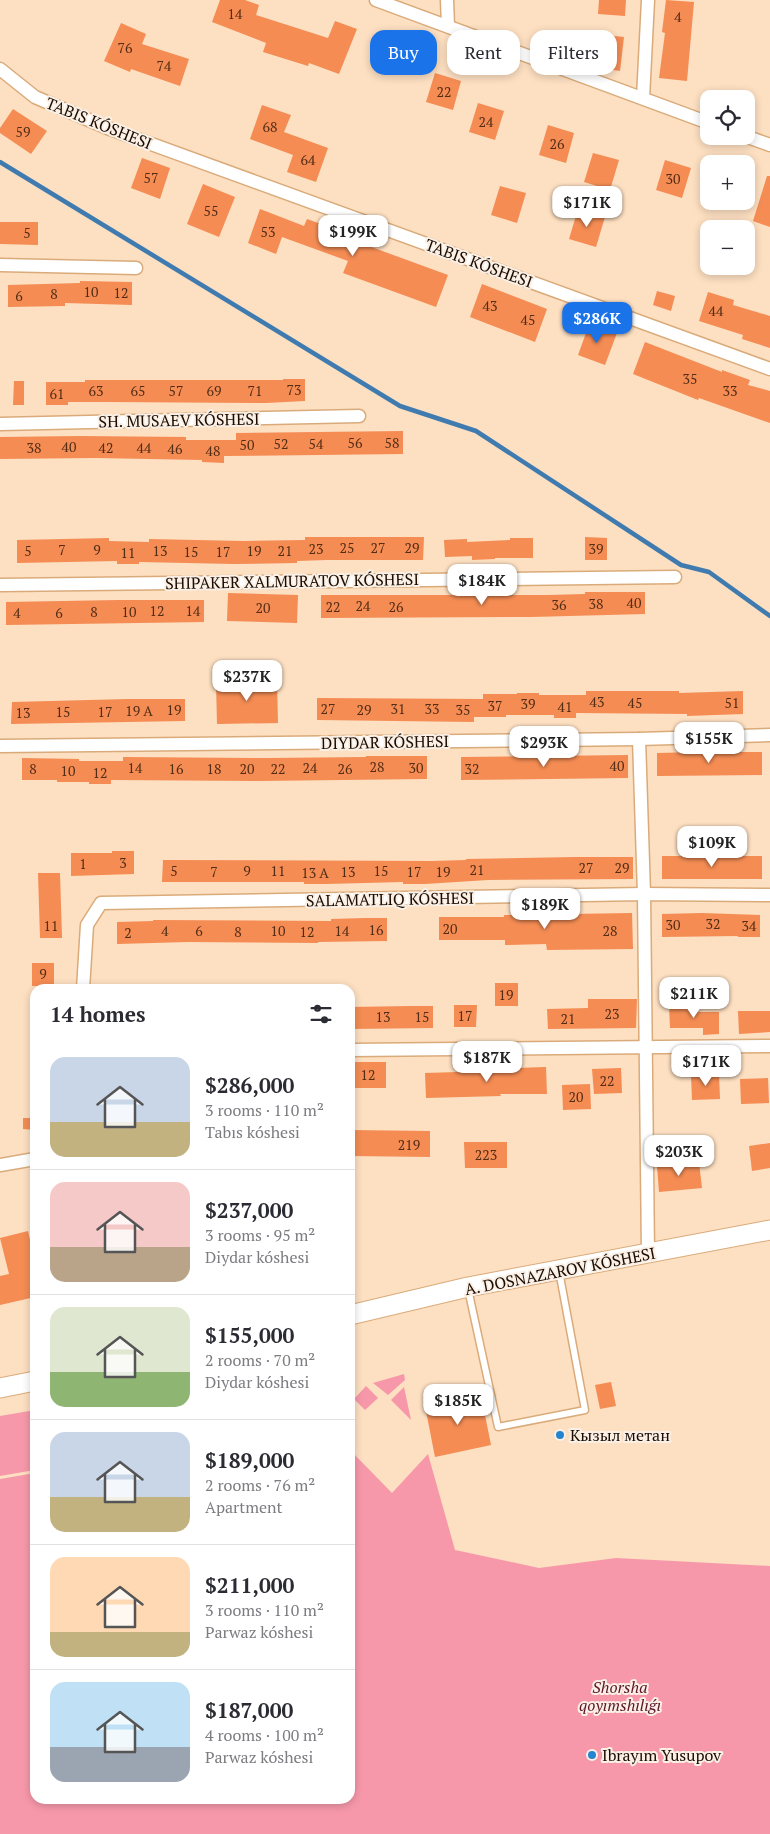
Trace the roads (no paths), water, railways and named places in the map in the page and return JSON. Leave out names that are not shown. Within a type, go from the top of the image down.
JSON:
[{"type":"main road","name":"A. DOSNAZAROV KÓSHESI","points":[[355,1314],[468,1287],[770,1230]]},
{"type":"main road","points":[[0,1388],[30,1382]]},
{"type":"street","points":[[376,0],[700,120]]},
{"type":"street","points":[[447,0],[448,26]]},
{"type":"street","points":[[643,98],[648,0]]},
{"type":"street","points":[[0,69],[35,97],[110,129],[770,369]]},
{"type":"street","points":[[755,139],[770,145]]},
{"type":"street","points":[[0,265],[136,268]]},
{"type":"street","name":"SH. MUSAEV KÓSHESI","points":[[0,424],[358,416]]},
{"type":"street","points":[[0,585],[675,577]]},
{"type":"street","name":"DIYDAR KÓSHESI","points":[[0,746],[770,736]]},
{"type":"street","points":[[640,739],[644,894],[648,1254]]},
{"type":"street","points":[[84,984],[87,925],[101,903],[644,894],[770,895]]},
{"type":"street","points":[[355,1050],[770,1046]]},
{"type":"street","points":[[0,1166],[30,1160]]},
{"type":"lane","points":[[468,1287],[498,1428],[585,1410],[559,1270]]},
{"type":"waterway","points":[[0,162],[400,406],[476,431],[681,565],[709,572],[770,616]]},
{"type":"place","name":"Кызыл метан","points":[[560,1435]]},
{"type":"place","name":"Ibrayım Yusupov","points":[[592,1755]]},
{"type":"park label","name":"Shorsha qoyımshılıǵı","points":[[620,1696]]}]
